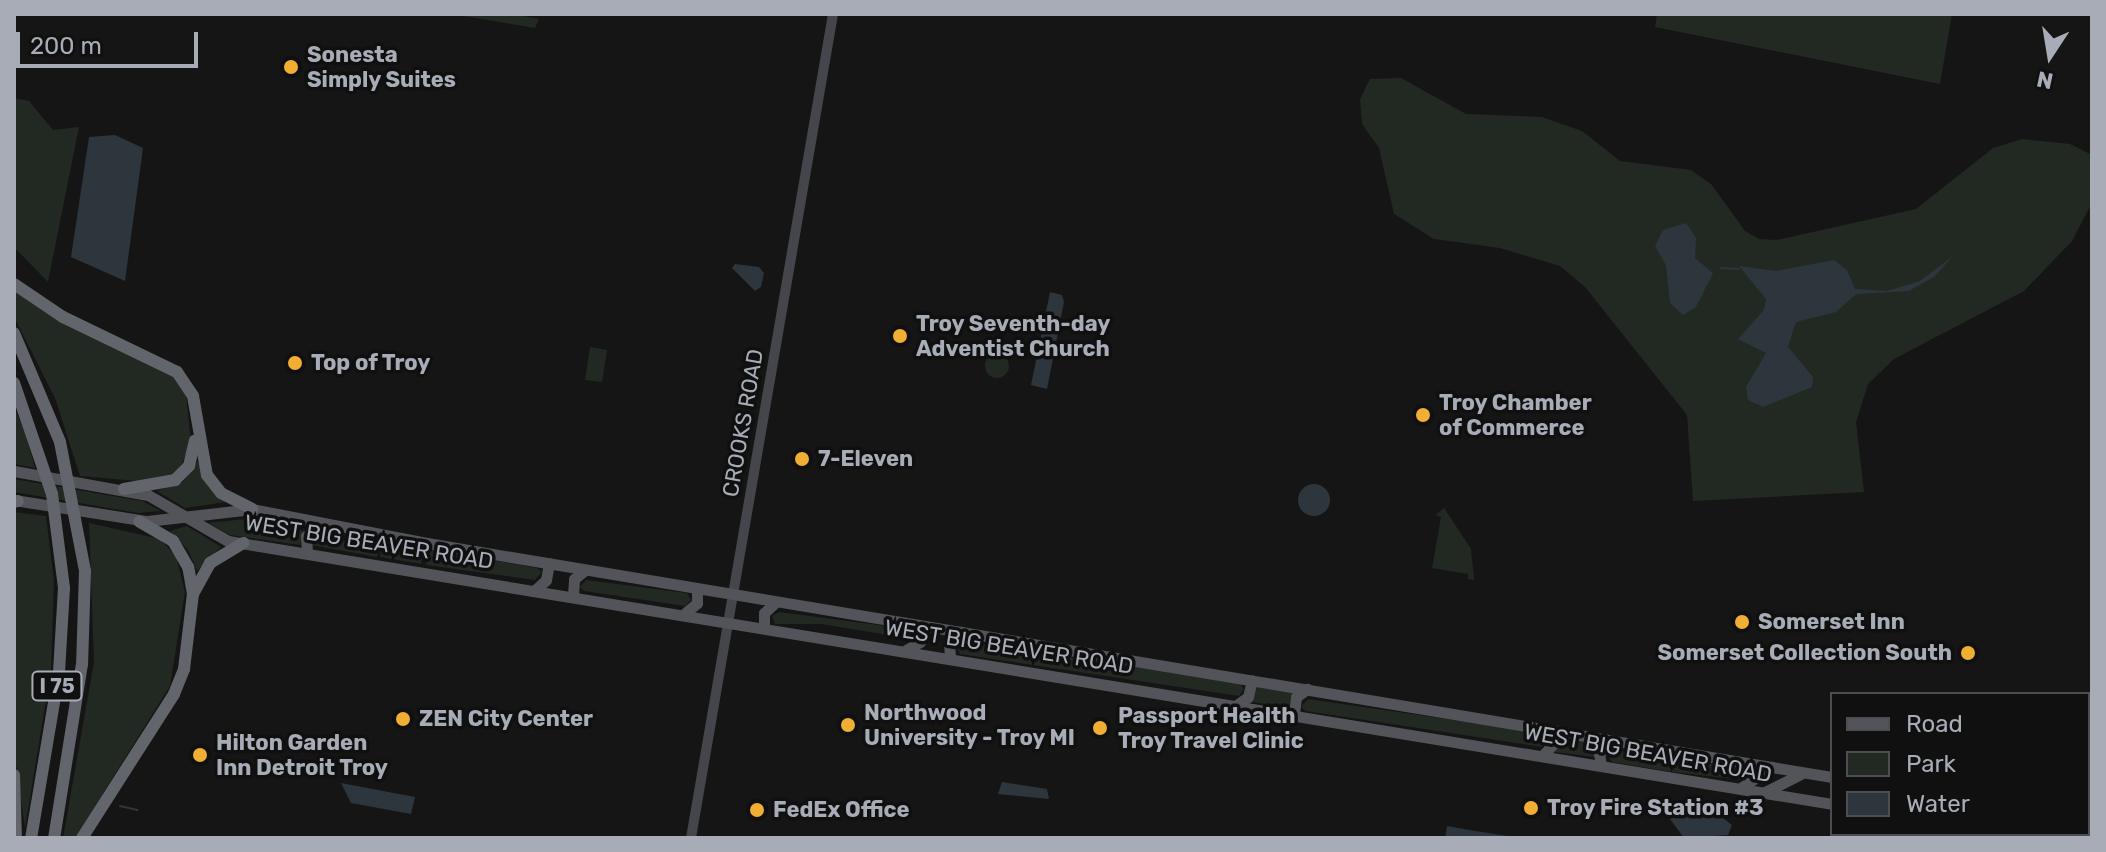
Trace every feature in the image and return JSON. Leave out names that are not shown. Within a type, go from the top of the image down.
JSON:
[{"type":"highway","points":[[14,284],[63,317],[161,360],[186,383],[196,414],[210,482],[252,509]]},
{"type":"highway","name":"I 75","points":[[14,333],[36,376],[64,460],[79,535],[86,615],[54,838]]},
{"type":"highway","name":"I 75","points":[[14,383],[42,456],[59,532],[64,588],[61,660],[31,838]]},
{"type":"highway","points":[[124,489],[162,485],[185,471],[195,449],[196,414]]},
{"type":"highway","points":[[139,521],[178,547],[193,594]]},
{"type":"highway","points":[[82,838],[181,679],[193,594],[210,563],[243,543]]},
{"type":"highway","points":[[14,775],[16,838]]},
{"type":"main road","name":"CROOKS ROAD","points":[[691,838],[833,14]]},
{"type":"main road","name":"WEST BIG BEAVER ROAD","points":[[14,471],[124,489],[156,498],[219,537],[243,543],[1238,704],[1830,804]]},
{"type":"main road","name":"WEST BIG BEAVER ROAD","points":[[15,501],[139,521],[252,509],[324,526],[1830,777]]},
{"type":"main road","points":[[307,552],[306,536],[324,526]]},
{"type":"main road","points":[[536,589],[546,580],[549,563]]},
{"type":"main road","points":[[573,595],[574,579],[585,570]]},
{"type":"main road","points":[[684,614],[697,603],[697,589]]},
{"type":"main road","points":[[764,627],[764,613],[776,602]]},
{"type":"main road","points":[[905,650],[920,642],[922,626]]},
{"type":"main road","points":[[950,657],[949,642],[961,632]]},
{"type":"main road","points":[[1238,704],[1248,697],[1252,680]]},
{"type":"main road","points":[[1294,714],[1296,697],[1307,689]]},
{"type":"main road","points":[[1543,755],[1554,743],[1553,730]]},
{"type":"main road","points":[[1601,765],[1599,754],[1612,740]]},
{"type":"main road","points":[[1737,788],[1758,780],[1772,767]]},
{"type":"main road","points":[[1763,793],[1805,773]]},
{"type":"green space","points":[[451,14],[513,14],[539,19],[535,28]]},
{"type":"green space","points":[[1657,14],[1952,14],[1940,84],[1655,27]]},
{"type":"green space","points":[[1401,78],[1466,114],[1542,117],[1582,131],[1620,161],[1691,170],[1712,185],[1745,231],[1759,239],[1777,240],[1916,209],[1993,148],[2022,139],[2070,144],[2092,155],[2092,203],[2072,241],[2024,291],[1894,359],[1868,384],[1856,422],[1864,492],[1693,501],[1687,415],[1585,287],[1560,266],[1500,248],[1434,239],[1394,214],[1379,148],[1362,124],[1360,99],[1370,79]]},
{"type":"green space","points":[[14,98],[29,101],[53,130],[79,127],[48,282],[14,247]]},
{"type":"green space","points":[[14,291],[54,318],[174,376],[186,394],[191,443],[178,473],[148,482],[80,476],[55,398],[14,317]]},
{"type":"green space","points":[[590,347],[607,350],[602,382],[585,380]]},
{"type":"green space","points":[[997,354],[1008,361],[1009,366],[1002,377],[997,378],[986,371],[985,366],[992,355]]},
{"type":"green space","points":[[14,406],[26,435],[35,468],[14,464]]},
{"type":"green space","points":[[198,461],[205,480],[226,502],[185,508],[157,491],[183,482]]},
{"type":"green space","points":[[14,479],[142,501],[161,511],[138,513],[14,492]]},
{"type":"green space","points":[[1444,508],[1471,549],[1474,580],[1468,579],[1468,574],[1432,568],[1441,517],[1436,515]]},
{"type":"green space","points":[[14,512],[46,516],[54,581],[51,670],[25,828],[14,751]]},
{"type":"green space","points":[[245,519],[304,531],[300,545],[230,535],[208,523]]},
{"type":"green space","points":[[89,523],[160,539],[176,556],[185,592],[170,686],[75,838],[63,838],[94,662]]},
{"type":"green space","points":[[187,526],[221,547],[197,571],[188,550],[170,531]]},
{"type":"green space","points":[[317,537],[379,546],[377,557],[311,545]]},
{"type":"green space","points":[[406,545],[423,549],[421,564],[380,557],[382,546]]},
{"type":"green space","points":[[429,549],[537,568],[542,572],[535,580],[426,565]]},
{"type":"green space","points":[[586,580],[687,593],[691,600],[685,606],[584,591],[580,587]]},
{"type":"green space","points":[[779,612],[909,629],[914,634],[907,638],[821,624],[775,624],[772,616]]},
{"type":"green space","points":[[964,642],[1240,684],[1244,689],[1239,696],[960,654],[957,646]]},
{"type":"green space","points":[[1257,687],[1294,693],[1289,708],[1253,702]]},
{"type":"green space","points":[[1308,699],[1543,733],[1548,738],[1542,747],[1306,711],[1301,707]]},
{"type":"green space","points":[[1560,737],[1599,743],[1595,757],[1555,752]]},
{"type":"green space","points":[[1614,750],[1750,769],[1754,773],[1743,780],[1612,762],[1608,755]]},
{"type":"water","points":[[115,135],[143,148],[125,281],[71,257],[89,137]]},
{"type":"water","points":[[1686,223],[1696,238],[1695,258],[1713,273],[1696,307],[1683,315],[1670,303],[1666,265],[1655,246],[1663,230]]},
{"type":"water","points":[[1953,256],[1934,277],[1909,291],[1856,294],[1836,312],[1796,322],[1788,347],[1813,377],[1812,387],[1763,407],[1748,400],[1746,387],[1766,353],[1738,339],[1764,310],[1766,299],[1739,266],[1776,271],[1834,260],[1847,270],[1855,289],[1887,291],[1920,281]]},
{"type":"water","points":[[735,264],[759,267],[764,273],[761,287],[755,291],[732,268]]},
{"type":"water","points":[[1050,292],[1062,295],[1064,302],[1047,389],[1031,385]]},
{"type":"water","points":[[1314,484],[1325,489],[1330,500],[1325,511],[1314,516],[1303,511],[1298,500],[1303,489]]},
{"type":"water","points":[[1002,782],[1047,789],[1049,799],[998,794]]},
{"type":"water","points":[[341,783],[415,797],[411,814],[351,803]]},
{"type":"water","points":[[1681,806],[1718,814],[1732,825],[1728,835],[1684,838],[1670,819]]},
{"type":"water","points":[[1447,826],[1469,830],[1520,838],[1445,838]]},
{"type":"waterway","points":[[1721,268],[1739,269]]},
{"type":"waterway","points":[[120,806],[138,810]]},
{"type":"place","name":"Sonesta Simply Suites","points":[[291,67]]},
{"type":"place","name":"Troy Seventh-day Adventist Church","points":[[900,336]]},
{"type":"place","name":"Top of Troy","points":[[295,363]]},
{"type":"place","name":"Troy Chamber of Commerce","points":[[1423,415]]},
{"type":"place","name":"7-Eleven","points":[[802,459]]},
{"type":"place","name":"Somerset Inn","points":[[1742,622]]},
{"type":"place","name":"Somerset Collection South","points":[[1968,653]]},
{"type":"place","name":"ZEN City Center","points":[[403,719]]},
{"type":"place","name":"Northwood University - Troy MI","points":[[848,725]]},
{"type":"place","name":"Passport Health Troy Travel Clinic","points":[[1100,728]]},
{"type":"place","name":"Hilton Garden Inn Detroit Troy","points":[[200,755]]},
{"type":"place","name":"Troy Fire Station #3","points":[[1531,808]]},
{"type":"place","name":"FedEx Office","points":[[757,810]]}]
